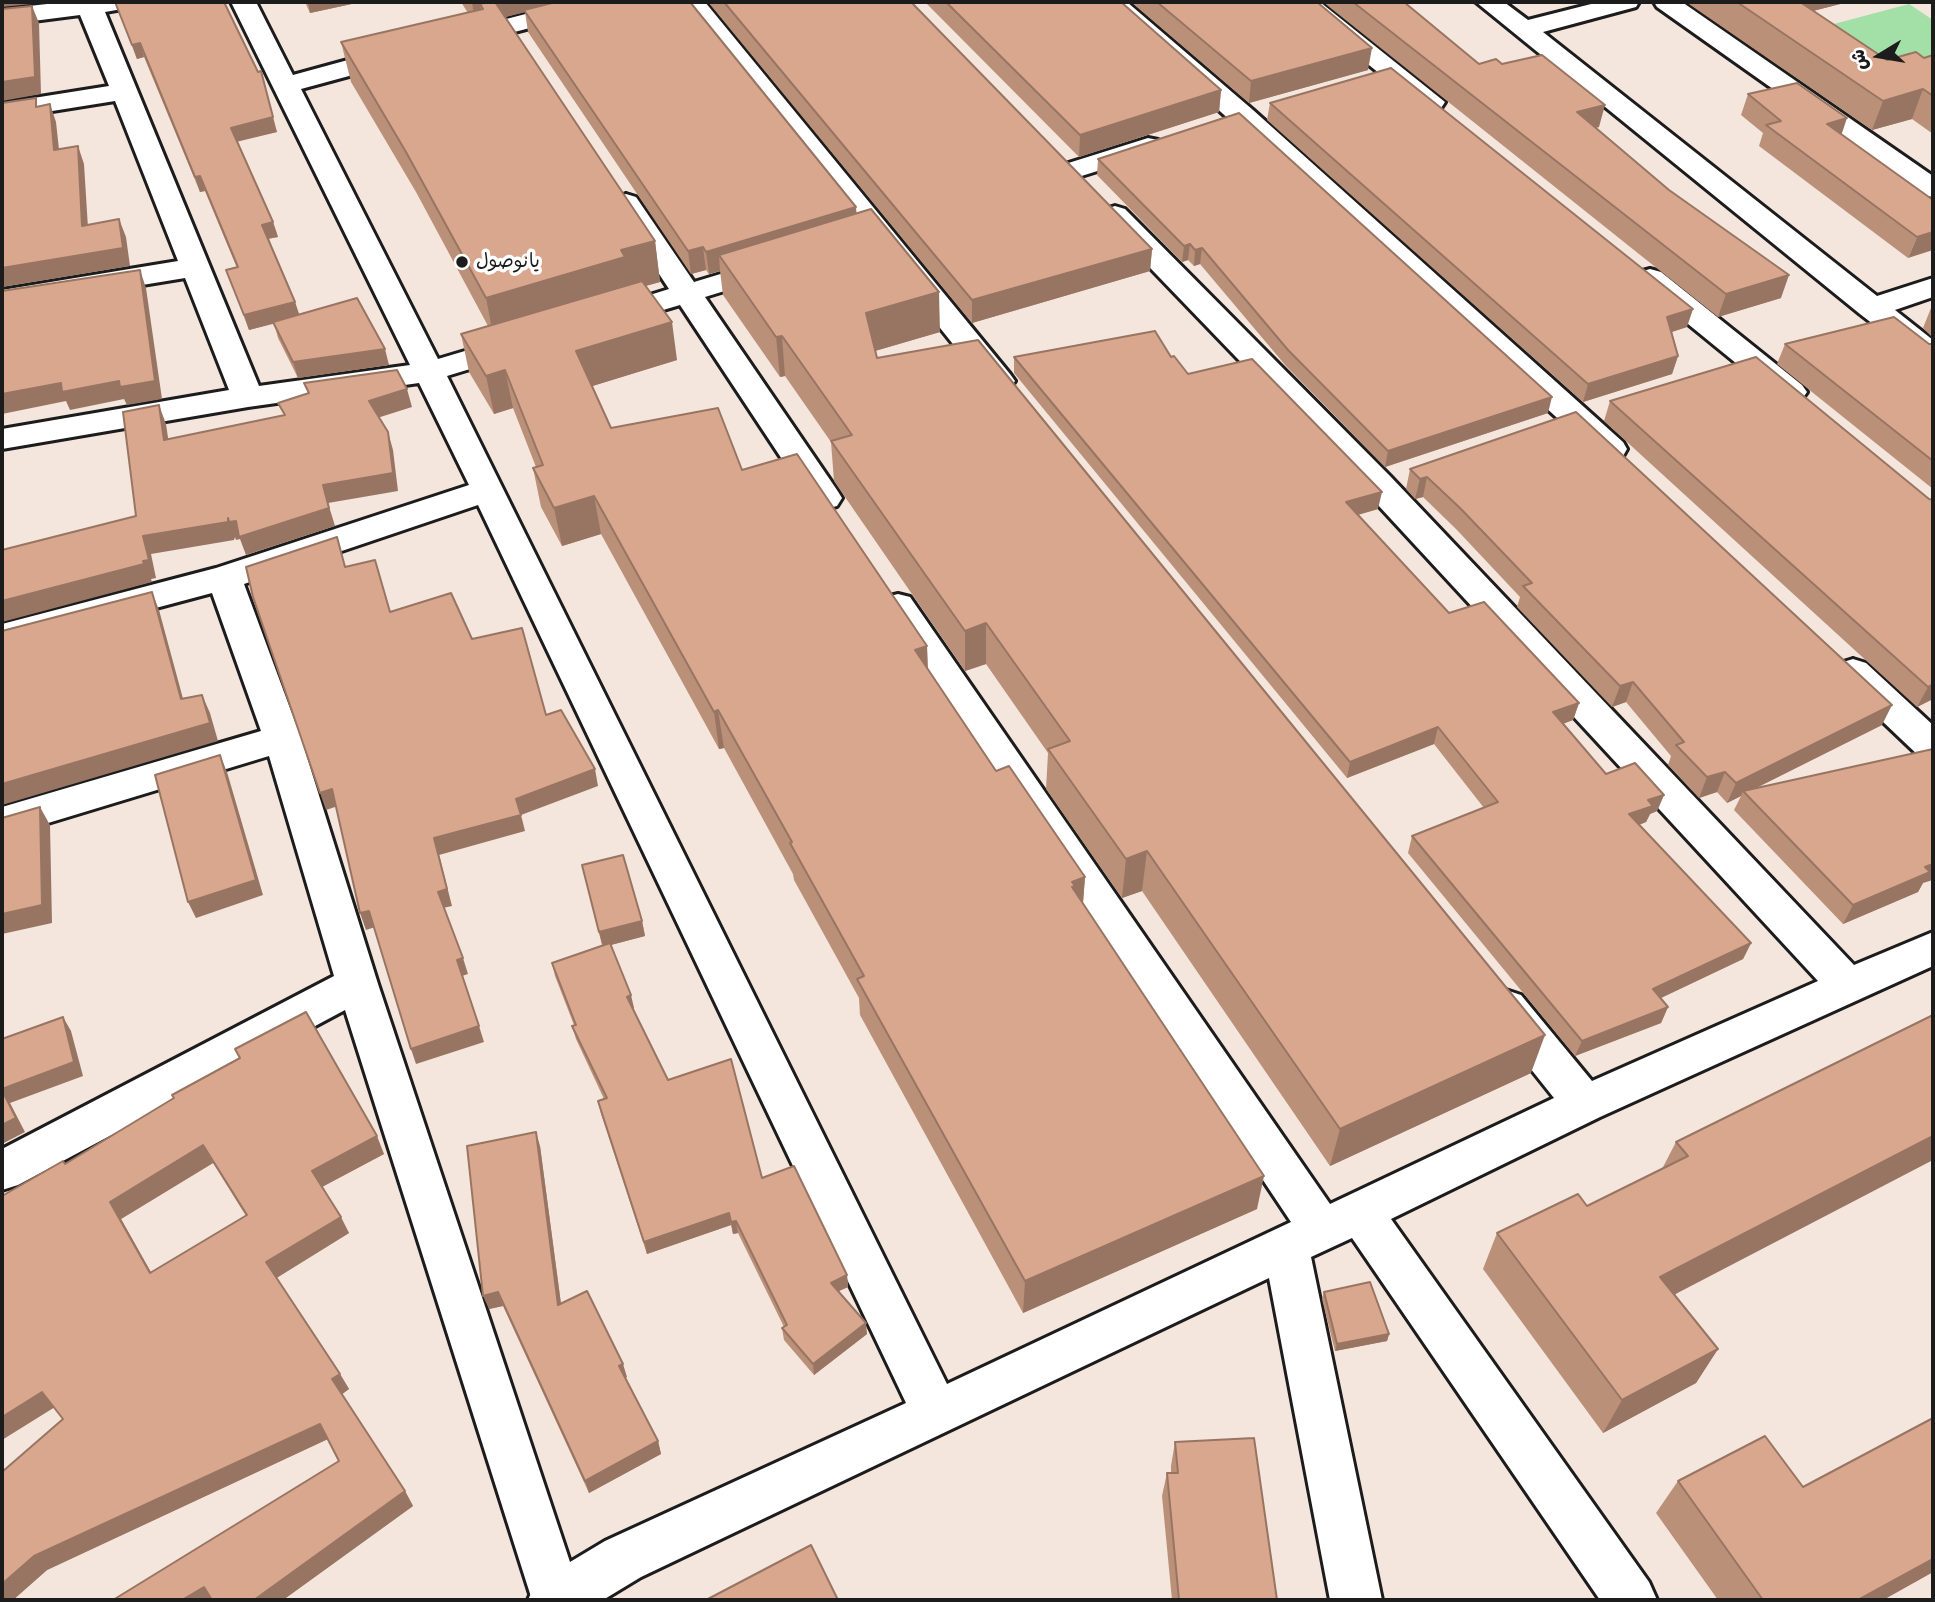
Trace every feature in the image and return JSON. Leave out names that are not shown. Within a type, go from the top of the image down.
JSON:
[{"type":"street","points":[[2,17],[125,2]]},
{"type":"street","points":[[244,2],[488,490],[936,1414]]},
{"type":"street","points":[[285,85],[601,2]]},
{"type":"street","points":[[692,2],[867,239],[1021,409]]},
{"type":"street","points":[[1112,2],[1243,116],[1563,421],[1638,473]]},
{"type":"street","points":[[1306,2],[1383,76],[1450,116]]},
{"type":"street","points":[[1489,2],[1933,355]]},
{"type":"street","points":[[1525,29],[1627,2]]},
{"type":"street","points":[[1666,2],[1933,189]]},
{"type":"street","points":[[89,5],[248,397]]},
{"type":"street","points":[[508,25],[530,59]]},
{"type":"street","points":[[2,111],[124,92]]},
{"type":"street","points":[[1177,137],[1062,161],[1391,479],[1847,985]]},
{"type":"street","points":[[604,170],[843,525]]},
{"type":"street","points":[[1624,257],[1807,405]]},
{"type":"street","points":[[583,325],[802,258]]},
{"type":"street","points":[[2,299],[195,267]]},
{"type":"street","points":[[1871,308],[1933,286]]},
{"type":"street","points":[[2,439],[248,397],[427,372],[544,336]]},
{"type":"street","points":[[1716,373],[1754,362]]},
{"type":"street","points":[[1563,421],[1615,405]]},
{"type":"street","points":[[2,636],[224,578],[488,490]]},
{"type":"street","points":[[224,578],[282,738],[357,984],[556,1600],[623,1559],[936,1414],[1585,1104],[1933,947]]},
{"type":"street","points":[[883,582],[1323,1229],[1631,1600]]},
{"type":"street","points":[[1831,653],[1933,747]]},
{"type":"street","points":[[2,822],[282,738]]},
{"type":"street","points":[[2,1171],[357,984]]},
{"type":"street","points":[[1488,985],[1585,1104]]},
{"type":"street","points":[[1323,1229],[1356,1600]]},
{"type":"green space","points":[[1909,4],[1933,20],[1933,66],[1888,79],[1815,29]]},
{"type":"building","points":[[115,2],[224,2],[258,72],[261,71],[273,117],[231,128],[273,222],[262,225],[295,302],[244,315],[226,270],[238,267],[200,176],[195,177],[140,43],[132,45]]},
{"type":"building","points":[[495,2],[655,241],[621,250],[625,257],[486,298],[406,152],[341,42],[483,9],[480,4]]},
{"type":"building","points":[[556,2],[690,2],[856,207],[706,252],[703,247],[688,251],[524,10]]},
{"type":"building","points":[[724,2],[911,2],[1152,249],[972,300]]},
{"type":"building","points":[[946,2],[1121,2],[1221,90],[1080,135]]},
{"type":"building","points":[[1157,2],[1317,2],[1372,48],[1251,81]]},
{"type":"building","points":[[1353,2],[1404,2],[1479,64],[1496,59],[1502,64],[1542,55],[1605,105],[1577,112],[1669,190],[1789,275],[1726,294]]},
{"type":"building","points":[[1737,2],[1800,2],[1887,60],[1916,52],[1924,58],[1933,55],[1933,96],[1923,89],[1883,101]]},
{"type":"building","points":[[32,6],[35,77],[2,82],[2,9]]},
{"type":"building","points":[[1391,68],[1693,309],[1667,317],[1678,356],[1588,384],[1270,103]]},
{"type":"building","points":[[1797,83],[1847,118],[1827,124],[1933,200],[1933,232],[1917,237],[1766,125],[1781,121],[1748,94]]},
{"type":"building","points":[[36,98],[36,107],[50,104],[54,150],[78,146],[82,226],[119,219],[123,248],[2,268],[2,103]]},
{"type":"building","points":[[1239,113],[1552,397],[1388,451],[1288,350],[1202,248],[1195,250],[1190,244],[1184,246],[1098,159]]},
{"type":"building","points":[[871,209],[939,292],[866,313],[877,358],[978,340],[1545,1035],[1340,1129],[1147,851],[1126,859],[1048,749],[1070,741],[986,623],[965,631],[831,441],[852,435],[782,336],[776,337],[719,255]]},
{"type":"building","points":[[140,270],[155,381],[120,387],[119,381],[62,392],[61,383],[2,394],[2,291]]},
{"type":"building","points":[[642,281],[672,322],[576,351],[611,428],[718,408],[742,470],[797,454],[927,646],[915,650],[996,771],[1009,766],[1085,877],[1072,882],[1075,886],[1072,887],[1264,1176],[1025,1281],[857,979],[864,976],[790,843],[792,842],[718,710],[714,712],[594,496],[554,508],[533,468],[543,465],[505,370],[486,376],[461,334]]},
{"type":"building","points":[[357,298],[385,349],[293,362],[273,322]]},
{"type":"building","points":[[1894,317],[1929,344],[1933,344],[1933,461],[1785,344]]},
{"type":"building","points":[[1155,331],[1171,357],[1174,356],[1188,374],[1252,359],[1382,492],[1346,502],[1449,613],[1484,602],[1579,703],[1553,712],[1606,774],[1635,763],[1664,795],[1648,800],[1653,806],[1629,814],[1751,943],[1653,989],[1668,1007],[1582,1041],[1412,836],[1498,802],[1438,727],[1350,762],[1014,357]]},
{"type":"building","points":[[1756,357],[1933,500],[1933,684],[1928,687],[1610,401]]},
{"type":"building","points":[[397,370],[407,389],[369,401],[388,432],[393,473],[323,485],[329,508],[239,537],[236,521],[229,522],[228,518],[228,522],[143,536],[149,560],[143,561],[144,564],[2,601],[2,550],[136,516],[123,412],[159,405],[164,440],[285,415],[278,403],[309,393],[304,383]]},
{"type":"building","points":[[1576,412],[1892,705],[1736,783],[1725,772],[1707,777],[1676,745],[1684,742],[1633,682],[1620,686],[1523,586],[1532,583],[1460,508],[1427,477],[1420,479],[1410,469]]},
{"type":"building","points":[[337,537],[345,567],[375,560],[390,612],[451,593],[472,639],[522,628],[546,715],[561,710],[595,769],[516,799],[521,815],[434,838],[447,889],[438,892],[463,958],[457,960],[479,1026],[411,1049],[369,911],[360,913],[332,789],[320,793],[253,597],[246,567]]},
{"type":"building","points":[[152,592],[181,699],[202,695],[210,723],[2,784],[2,631]]},
{"type":"building","points":[[1933,749],[1933,864],[1925,867],[1930,872],[1853,905],[1743,791]]},
{"type":"building","points":[[220,755],[256,880],[188,902],[155,775]]},
{"type":"building","points":[[40,807],[42,905],[2,914],[2,818]]},
{"type":"building","points":[[623,855],[642,921],[599,932],[582,865]]},
{"type":"building","points":[[610,943],[631,995],[627,997],[668,1080],[731,1059],[762,1178],[794,1166],[847,1275],[831,1283],[866,1323],[813,1364],[782,1328],[787,1325],[736,1221],[731,1222],[729,1213],[644,1242],[598,1101],[607,1098],[572,1026],[576,1025],[552,963]]},
{"type":"building","points":[[306,1012],[377,1136],[312,1171],[341,1217],[266,1262],[340,1374],[332,1379],[405,1491],[254,1600],[212,1600],[204,1587],[182,1600],[113,1600],[339,1461],[320,1424],[34,1556],[2,1584],[2,1472],[63,1419],[42,1392],[2,1417],[2,1196],[63,1161],[65,1164],[174,1098],[172,1095],[240,1058],[235,1049]],"holes":[[[203,1145],[247,1215],[150,1273],[110,1202]]]},
{"type":"building","points":[[1933,1015],[1933,1136],[1660,1277],[1718,1349],[1622,1400],[1497,1233],[1578,1194],[1587,1206],[1688,1156],[1676,1142]]},
{"type":"building","points":[[63,1017],[74,1062],[2,1089],[2,1039]]},
{"type":"building","points":[[2,1090],[16,1118],[2,1125]]},
{"type":"building","points":[[536,1132],[558,1305],[587,1291],[623,1364],[619,1366],[658,1441],[585,1481],[498,1292],[483,1296],[467,1146]]},
{"type":"building","points":[[1370,1282],[1389,1334],[1337,1344],[1324,1292]]},
{"type":"building","points":[[1933,1418],[1933,1559],[1858,1600],[1763,1600],[1678,1481],[1765,1436],[1803,1487]]},
{"type":"building","points":[[1254,1438],[1277,1600],[1179,1600],[1167,1473],[1178,1473],[1175,1442]]},
{"type":"building","points":[[811,1545],[838,1600],[706,1600]]},
{"type":"place","name":"يانوصول","points":[[462,262]]}]
